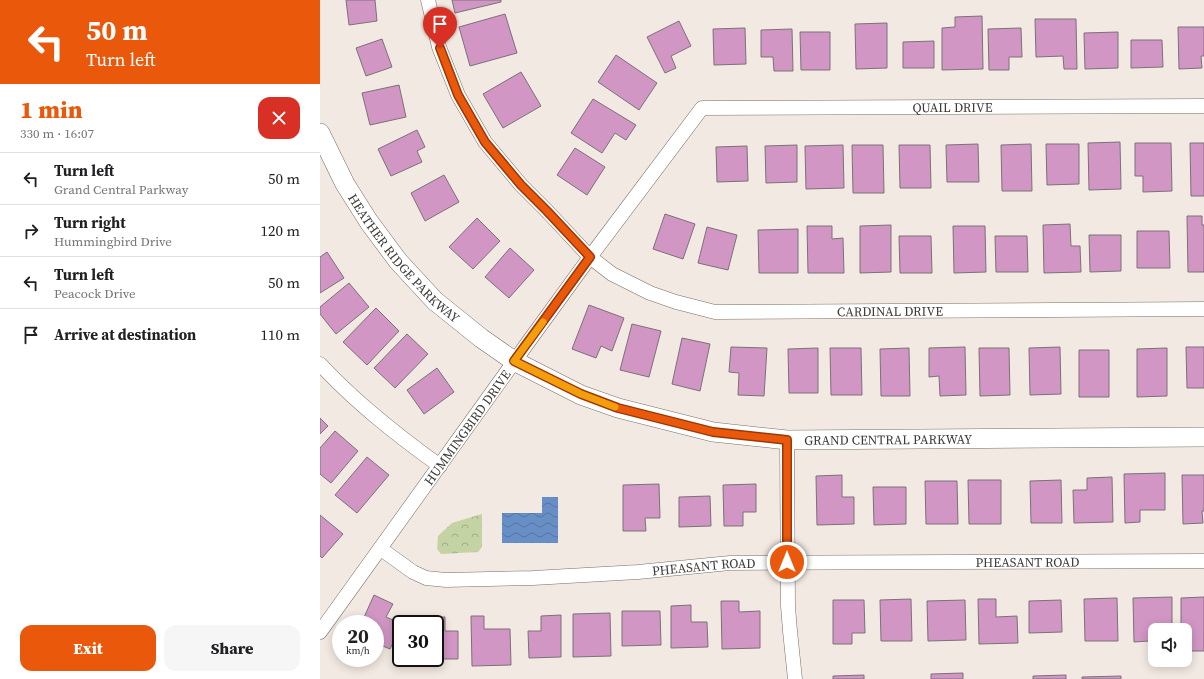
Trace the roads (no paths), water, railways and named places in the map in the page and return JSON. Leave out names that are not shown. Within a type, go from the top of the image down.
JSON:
[{"type":"street","name":"CARDINAL DRIVE","points":[[428,0],[440,48],[458,95],[485,142],[521,185],[590,257],[612,274],[650,293],[676,302],[715,312],[1204,309]]},
{"type":"street","name":"QUAIL DRIVE","points":[[702,108],[1204,106]]},
{"type":"street","name":"HUMMINGBIRD DRIVE","points":[[320,632],[381,549],[514,361],[702,108]]},
{"type":"street","name":"HEATHER RIDGE PARKWAY","points":[[320,133],[349,190],[369,222],[398,260],[435,301],[481,338],[514,361]]},
{"type":"street","name":"GRAND CENTRAL PARKWAY","points":[[514,361],[581,394],[618,408],[713,432],[787,440],[1204,437]]},
{"type":"street","points":[[320,364],[342,387],[373,415],[440,466]]},
{"type":"street","points":[[787,440],[787,562],[790,631],[795,679]]},
{"type":"street","name":"PHEASANT ROAD","points":[[381,549],[413,572],[426,578],[446,580],[532,578],[638,572],[730,563],[1204,561]]},
{"type":"water","points":[[542,497],[558,497],[558,543],[502,543],[502,513],[542,513]]}]
